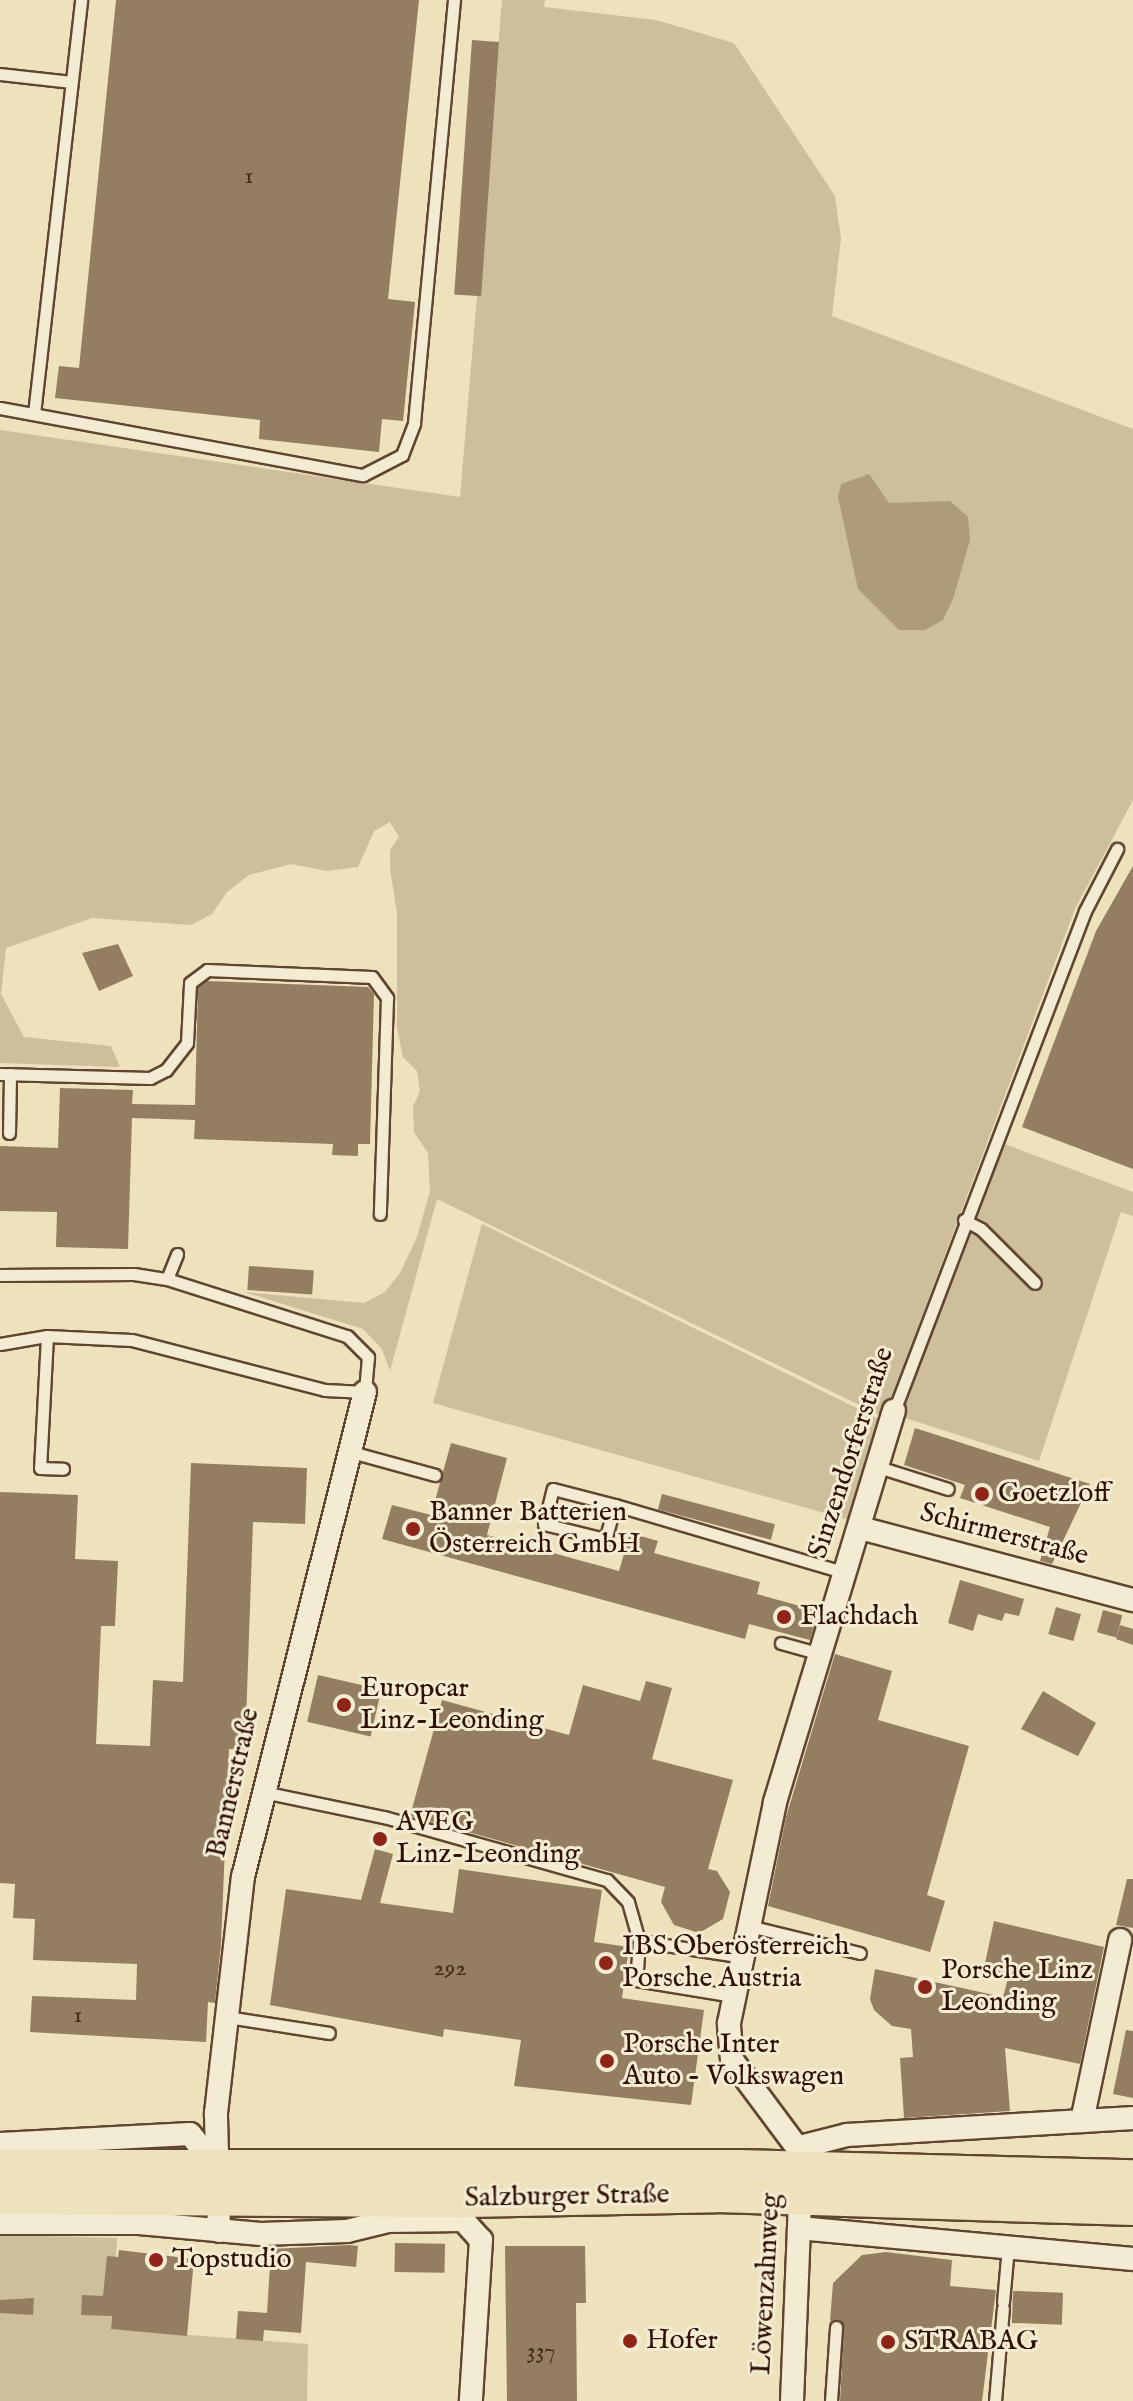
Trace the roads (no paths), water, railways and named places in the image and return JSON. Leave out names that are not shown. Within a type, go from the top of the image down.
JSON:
[{"type":"main road","name":"Salzburger Straße","points":[[0,2167],[218,2183],[800,2186],[1133,2177]]},
{"type":"main road","name":"Salzburger Straße","points":[[0,2197],[218,2183]]},
{"type":"main road","name":"Salzburger Straße","points":[[800,2186],[1133,2208]]},
{"type":"street","name":"Bannerstraße","points":[[219,2231],[216,2113],[243,1877],[365,1392]]},
{"type":"street","name":"Sinzendorferstraße","points":[[800,2186],[772,2118],[732,2060],[728,2041],[734,1996],[775,1802],[894,1411]]},
{"type":"street","name":"Schirmerstraße","points":[[860,1528],[1133,1600]]},
{"type":"street","points":[[1082,2121],[1126,1941]]},
{"type":"street","name":"Salzburger Straße","points":[[1133,2118],[847,2135],[800,2186],[1008,2247],[1133,2259]]},
{"type":"street","points":[[0,2144],[190,2134],[218,2183]]},
{"type":"street","name":"Löwenzahnweg","points":[[792,2401],[800,2186]]},
{"type":"street","name":"Salzburger Straße","points":[[0,2223],[139,2223],[219,2231],[347,2231],[388,2221],[463,2220],[476,2228],[481,2256],[471,2401]]},
{"type":"lane","points":[[34,414],[81,0]]},
{"type":"lane","points":[[0,408],[363,475],[402,455],[414,423],[454,0]]},
{"type":"lane","points":[[0,74],[71,82]]},
{"type":"lane","name":"Sinzendorferstraße","points":[[894,1411],[964,1220],[1085,911],[1117,849]]},
{"type":"lane","points":[[9,1133],[5,1074],[150,1078],[166,1070],[187,1043],[190,983],[207,970],[372,977],[387,998],[380,1214]]},
{"type":"lane","points":[[964,1220],[981,1229],[1035,1283]]},
{"type":"lane","points":[[167,1279],[177,1254]]},
{"type":"lane","points":[[0,1275],[134,1274],[167,1279],[347,1336],[368,1357],[365,1392],[325,1390],[131,1340],[47,1336],[0,1344]]},
{"type":"lane","points":[[47,1336],[40,1468],[63,1469]]},
{"type":"lane","points":[[351,1452],[435,1475]]},
{"type":"lane","points":[[878,1467],[948,1489]]},
{"type":"lane","points":[[615,1505],[605,1539],[544,1524],[553,1489],[615,1505],[846,1573]]},
{"type":"lane","points":[[781,1643],[821,1654]]},
{"type":"lane","points":[[263,1792],[384,1817],[607,1880],[628,1902],[639,1941],[636,1980],[734,1996]]},
{"type":"lane","points":[[749,1926],[860,1953]]},
{"type":"lane","points":[[639,1941],[743,1957]]},
{"type":"lane","points":[[227,2017],[329,2033]]},
{"type":"lane","points":[[995,2401],[1008,2247]]},
{"type":"lane","points":[[831,2401],[836,2327]]},
{"type":"place","name":"Goetzloff","points":[[982,1494]]},
{"type":"place","name":"Banner Batterien Österreich GmbH","points":[[413,1529]]},
{"type":"place","name":"Flachdach","points":[[784,1617]]},
{"type":"place","name":"Europcar Linz-Leonding","points":[[344,1705]]},
{"type":"place","name":"AVEG Linz-Leonding","points":[[380,1839]]},
{"type":"place","name":"IBS Oberösterreich Porsche Austria","points":[[606,1963]]},
{"type":"place","name":"Porsche Linz Leonding","points":[[925,1987]]},
{"type":"place","name":"Porsche Inter Auto - Volkswagen","points":[[607,2061]]},
{"type":"place","name":"Topstudio","points":[[156,2260]]},
{"type":"place","name":"Hofer","points":[[630,2341]]},
{"type":"place","name":"STRABAG","points":[[888,2342]]}]
